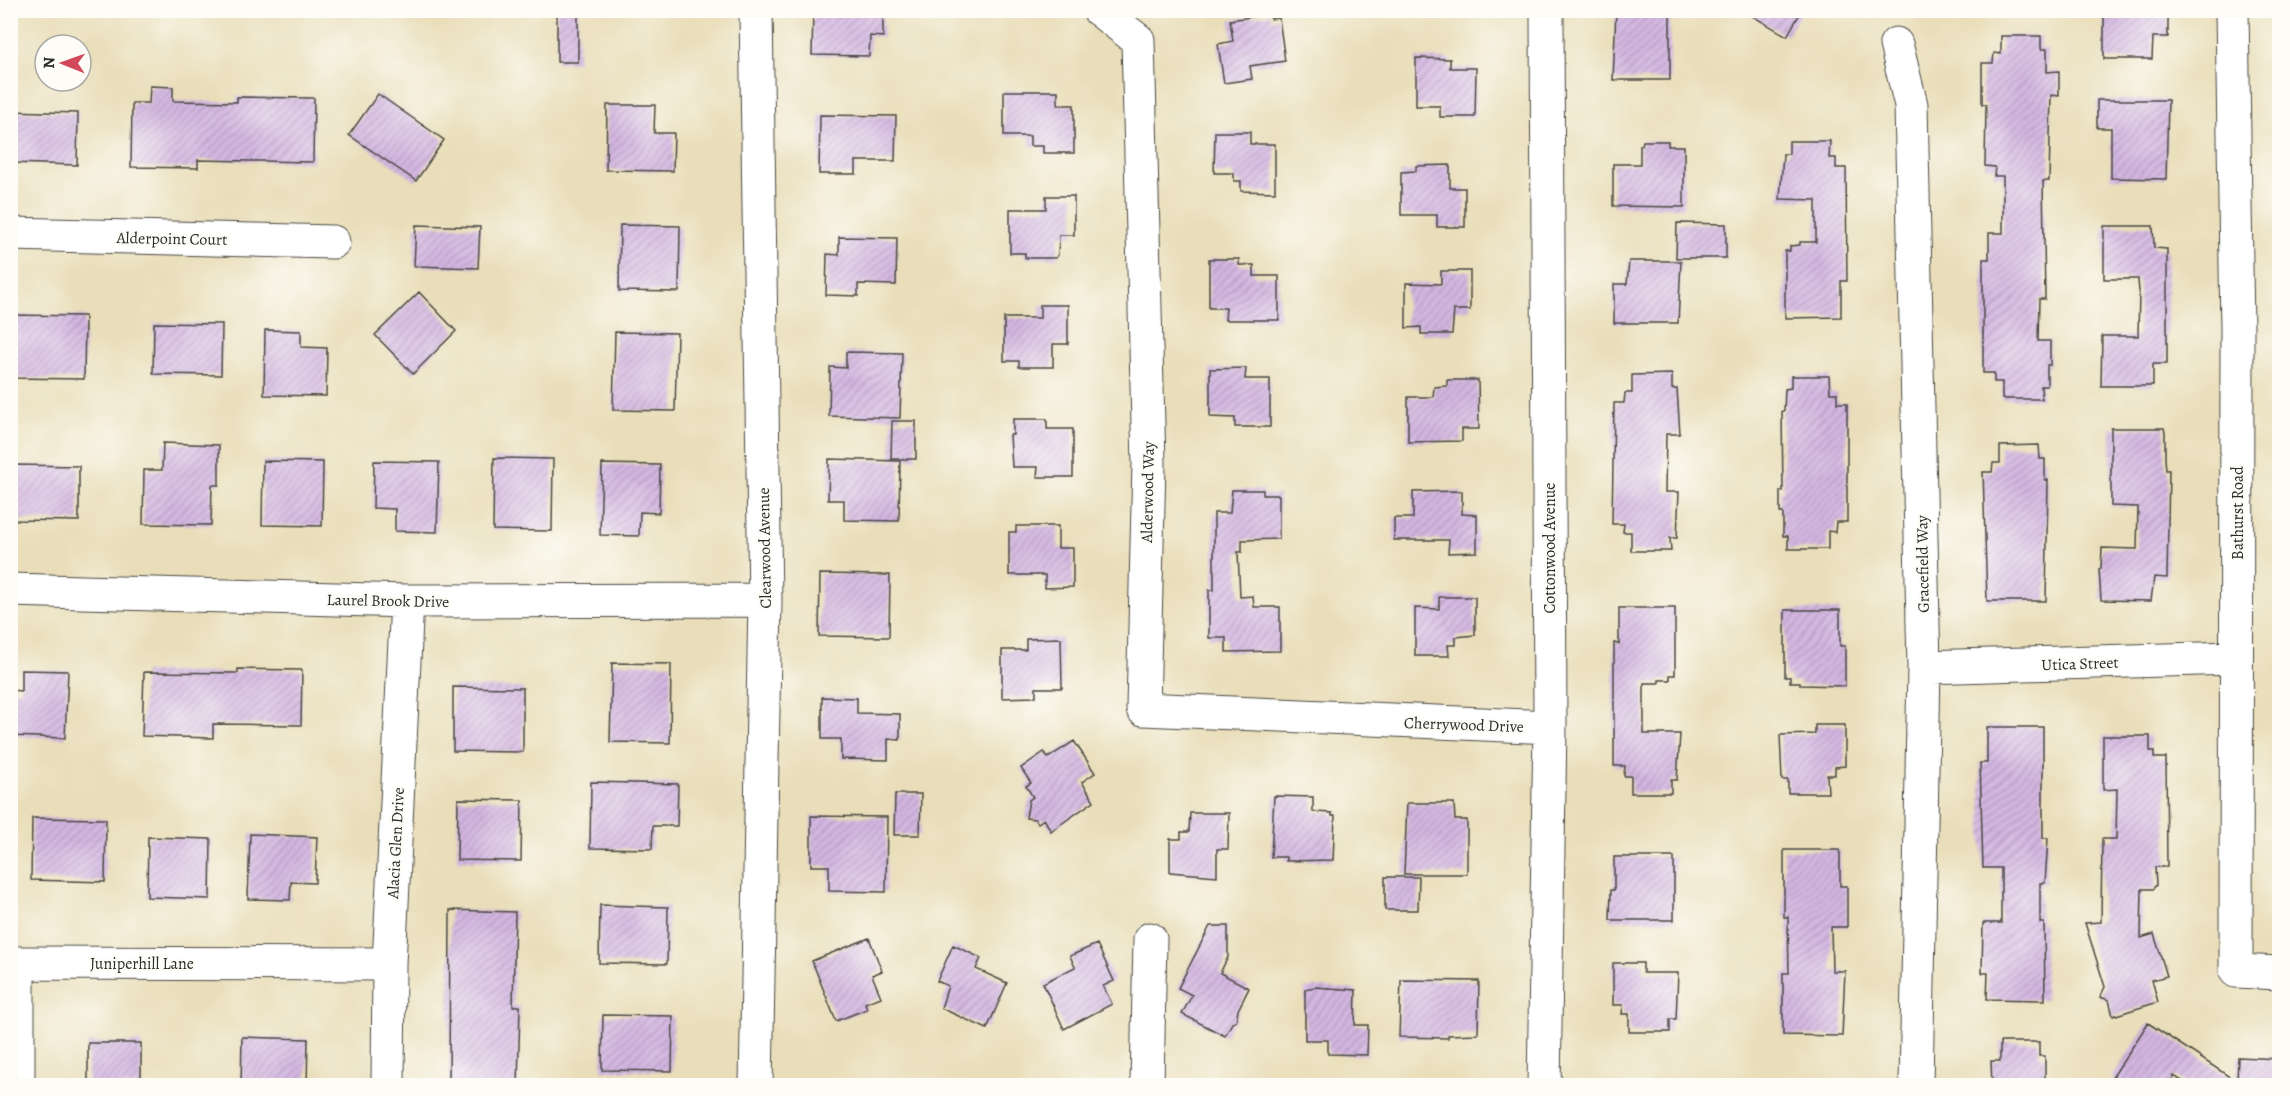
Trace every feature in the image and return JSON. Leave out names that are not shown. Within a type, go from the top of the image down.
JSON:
[{"type":"street","name":"Clearwood Avenue","points":[[756,10],[765,600],[756,1086]]},
{"type":"street","name":"Alderwood Way","points":[[1099,10],[1138,40],[1149,463],[1143,709],[1378,721]]},
{"type":"street","name":"Cottonwood Avenue","points":[[1544,1086],[1550,727],[1547,10]]},
{"type":"street","name":"Bathurst Road","points":[[2232,10],[2237,328],[2236,971],[2280,973]]},
{"type":"street","name":"Gracefield Way","points":[[1896,44],[1911,105],[1924,667],[1916,1086]]},
{"type":"street","name":"Alderpoint Court","points":[[10,234],[333,242]]},
{"type":"street","name":"Laurel Brook Drive","points":[[10,590],[407,602],[765,600]]},
{"type":"street","name":"Alacia Glen Drive","points":[[388,1086],[389,963],[407,602]]},
{"type":"street","name":"Utica Street","points":[[1924,667],[2235,658]]},
{"type":"street","name":"Cherrywood Drive","points":[[1378,721],[1550,727]]},
{"type":"street","points":[[1147,1086],[1150,939]]},
{"type":"street","name":"Juniperhill Lane","points":[[18,1086],[18,963],[389,963]]},
{"type":"building","points":[[557,10],[578,10],[578,62],[557,62]]},
{"type":"building","points":[[813,10],[883,10],[883,37],[870,36],[869,56],[812,55]]},
{"type":"building","points":[[1616,10],[1670,10],[1670,80],[1613,80]]},
{"type":"building","points":[[1742,10],[1802,10],[1787,36]]},
{"type":"building","points":[[2104,10],[2168,10],[2168,37],[2153,37],[2152,59],[2104,59]]},
{"type":"building","points":[[1271,14],[1271,19],[1279,18],[1285,61],[1250,66],[1252,79],[1224,83],[1218,44],[1233,41],[1230,20]]},
{"type":"building","points":[[2001,36],[2041,36],[2041,49],[2047,49],[2047,72],[2059,71],[2059,96],[2051,95],[2049,181],[2043,181],[2045,299],[2039,299],[2038,341],[2050,341],[2050,365],[2047,365],[2047,386],[2041,386],[2042,399],[2002,399],[2002,382],[1994,382],[1994,373],[1983,373],[1983,259],[1989,259],[1989,233],[2003,233],[2003,176],[1994,176],[1995,167],[1985,166],[1986,104],[1982,104],[1982,63],[1993,63],[1994,53],[2001,54]]},
{"type":"building","points":[[1416,58],[1450,59],[1450,68],[1476,68],[1475,117],[1440,117],[1440,106],[1416,106]]},
{"type":"building","points":[[150,86],[173,87],[173,101],[237,102],[237,97],[314,98],[313,162],[198,160],[198,168],[131,167],[132,103],[149,103]]},
{"type":"building","points":[[1004,91],[1058,91],[1058,105],[1074,105],[1074,153],[1043,153],[1043,146],[1030,146],[1030,136],[1004,136]]},
{"type":"building","points":[[378,94],[444,140],[416,181],[349,135]]},
{"type":"building","points":[[2097,100],[2168,100],[2166,179],[2111,178],[2111,128],[2097,128]]},
{"type":"building","points":[[607,105],[655,105],[654,133],[674,133],[673,171],[606,170]]},
{"type":"building","points":[[10,111],[78,113],[77,165],[10,163]]},
{"type":"building","points":[[820,115],[896,116],[895,161],[856,161],[856,174],[819,174]]},
{"type":"building","points":[[1215,132],[1250,132],[1250,144],[1275,144],[1275,192],[1241,191],[1241,181],[1234,181],[1234,173],[1214,173]]},
{"type":"building","points":[[1643,141],[1668,141],[1668,146],[1684,146],[1684,207],[1613,206],[1613,164],[1640,164],[1640,145]]},
{"type":"building","points":[[1789,141],[1830,141],[1829,158],[1836,158],[1836,168],[1846,168],[1847,281],[1841,281],[1841,317],[1785,318],[1785,251],[1790,251],[1790,246],[1800,245],[1800,242],[1816,242],[1816,200],[1780,199],[1783,154],[1789,154]]},
{"type":"building","points":[[1450,165],[1450,188],[1465,188],[1465,227],[1437,227],[1437,215],[1401,215],[1401,172],[1416,171],[1416,166]]},
{"type":"building","points":[[1046,196],[1074,196],[1074,235],[1059,235],[1056,258],[1025,258],[1025,253],[1010,253],[1010,209],[1046,209]]},
{"type":"building","points":[[1677,223],[1726,224],[1726,258],[1676,258]]},
{"type":"building","points":[[416,225],[480,227],[478,268],[414,266]]},
{"type":"building","points":[[620,225],[680,226],[679,292],[619,291]]},
{"type":"building","points":[[2104,226],[2153,226],[2154,248],[2167,249],[2167,364],[2153,364],[2153,386],[2101,386],[2102,336],[2138,336],[2139,292],[2138,279],[2104,279]]},
{"type":"building","points":[[839,237],[897,238],[896,285],[858,284],[858,296],[826,295],[827,254],[839,255]]},
{"type":"building","points":[[1209,259],[1239,259],[1239,265],[1254,265],[1254,276],[1279,276],[1279,320],[1225,320],[1226,308],[1209,308]]},
{"type":"building","points":[[1629,261],[1681,261],[1678,323],[1614,323],[1614,284],[1627,284]]},
{"type":"building","points":[[1441,271],[1470,271],[1470,310],[1454,310],[1452,334],[1421,334],[1421,327],[1406,328],[1406,283],[1441,284]]},
{"type":"building","points":[[419,292],[456,331],[413,374],[375,335]]},
{"type":"building","points":[[1040,305],[1068,305],[1068,344],[1053,344],[1053,367],[1019,367],[1019,361],[1004,361],[1004,318],[1040,318]]},
{"type":"building","points":[[10,315],[85,316],[84,379],[10,378]]},
{"type":"building","points":[[154,323],[222,324],[221,375],[153,374]]},
{"type":"building","points":[[265,330],[301,331],[301,347],[327,348],[326,396],[264,395]]},
{"type":"building","points":[[615,332],[677,333],[675,411],[613,410]]},
{"type":"building","points":[[846,352],[902,353],[900,418],[829,416],[830,367],[846,368]]},
{"type":"building","points":[[1246,368],[1245,379],[1270,379],[1270,427],[1235,427],[1235,418],[1210,417],[1210,369]]},
{"type":"building","points":[[1672,374],[1672,389],[1677,389],[1680,434],[1666,434],[1665,492],[1679,492],[1677,538],[1670,538],[1671,551],[1631,551],[1631,532],[1623,532],[1624,524],[1612,524],[1614,403],[1624,403],[1625,393],[1632,393],[1632,375]]},
{"type":"building","points":[[1791,376],[1829,376],[1830,393],[1837,393],[1837,403],[1847,403],[1847,522],[1836,522],[1835,532],[1828,531],[1828,549],[1788,549],[1788,536],[1783,536],[1783,513],[1780,513],[1780,491],[1783,491],[1782,411],[1784,411],[1785,389],[1791,388]]},
{"type":"building","points":[[1447,380],[1478,380],[1479,429],[1462,429],[1462,441],[1408,442],[1408,397],[1433,397],[1434,387],[1447,386]]},
{"type":"building","points":[[1013,419],[1047,419],[1047,429],[1073,429],[1073,477],[1037,477],[1038,467],[1012,467],[1010,435],[1013,435]]},
{"type":"building","points":[[892,421],[916,421],[916,459],[891,459]]},
{"type":"building","points":[[2111,428],[2164,428],[2165,432],[2166,470],[2169,470],[2167,578],[2154,577],[2151,601],[2101,600],[2099,569],[2101,569],[2102,548],[2137,549],[2138,507],[2111,506]]},
{"type":"building","points":[[163,443],[219,445],[219,485],[212,485],[211,525],[143,524],[144,470],[162,470]]},
{"type":"building","points":[[2039,445],[2040,459],[2045,459],[2045,480],[2048,480],[2046,601],[1987,601],[1983,472],[1992,472],[1993,463],[2000,463],[2000,446]]},
{"type":"building","points":[[494,458],[553,459],[552,531],[493,530]]},
{"type":"building","points":[[829,459],[900,461],[899,521],[844,520],[844,500],[828,500]]},
{"type":"building","points":[[263,461],[323,462],[322,526],[262,525]]},
{"type":"building","points":[[374,461],[439,462],[437,532],[395,531],[395,509],[373,508]]},
{"type":"building","points":[[602,464],[660,465],[659,513],[640,512],[639,536],[600,535]]},
{"type":"building","points":[[14,465],[79,466],[79,521],[13,520]]},
{"type":"building","points":[[1232,490],[1263,490],[1263,495],[1279,495],[1279,539],[1242,540],[1242,552],[1238,552],[1240,597],[1253,596],[1254,607],[1280,607],[1280,651],[1226,652],[1226,638],[1209,638],[1209,590],[1214,590],[1214,513],[1230,513]]},
{"type":"building","points":[[1462,491],[1462,514],[1477,515],[1477,552],[1448,553],[1449,540],[1394,540],[1394,518],[1413,518],[1413,492]]},
{"type":"building","points":[[1016,526],[1058,526],[1058,548],[1073,548],[1073,587],[1045,588],[1045,575],[1009,575],[1009,532],[1016,532]]},
{"type":"building","points":[[820,574],[890,575],[889,637],[819,636]]},
{"type":"building","points":[[1439,597],[1475,597],[1475,635],[1456,637],[1456,645],[1448,645],[1449,656],[1415,656],[1415,608],[1439,609]]},
{"type":"building","points":[[1619,608],[1675,608],[1675,675],[1670,675],[1670,680],[1659,680],[1659,683],[1644,683],[1644,734],[1680,734],[1677,780],[1671,780],[1671,793],[1631,793],[1631,776],[1624,776],[1625,766],[1614,766],[1614,643],[1619,644]]},
{"type":"building","points":[[1785,610],[1840,610],[1840,646],[1845,646],[1845,686],[1800,685],[1800,682],[1790,682],[1790,677],[1785,677]]},
{"type":"building","points":[[1061,638],[1062,688],[1036,688],[1036,697],[1002,698],[1002,650],[1026,650],[1026,639]]},
{"type":"building","points":[[612,663],[671,664],[670,743],[610,742]]},
{"type":"building","points":[[238,669],[302,670],[301,725],[213,724],[213,738],[142,736],[144,672],[238,673]]},
{"type":"building","points":[[21,670],[68,671],[65,738],[10,736],[10,690],[21,691]]},
{"type":"building","points":[[453,687],[523,688],[523,752],[453,751]]},
{"type":"building","points":[[822,697],[857,698],[857,713],[900,714],[900,740],[888,739],[888,760],[841,759],[841,739],[822,739]]},
{"type":"building","points":[[1815,725],[1845,725],[1845,766],[1835,767],[1835,775],[1827,775],[1828,793],[1788,793],[1788,780],[1782,780],[1780,735],[1815,734]]},
{"type":"building","points":[[1987,727],[2043,727],[2043,838],[2048,838],[2045,883],[2040,883],[2040,923],[2044,923],[2045,1000],[1987,999],[1988,973],[1982,973],[1983,923],[2001,923],[2001,868],[1983,868],[1980,763],[1987,763]]},
{"type":"building","points":[[2103,736],[2150,736],[2150,751],[2154,751],[2154,758],[2166,758],[2167,867],[2155,867],[2156,885],[2153,889],[2142,889],[2141,938],[2154,934],[2167,976],[2152,980],[2158,1002],[2113,1016],[2109,1000],[2100,997],[2105,987],[2085,923],[2101,922],[2102,839],[2116,839],[2117,789],[2103,790]]},
{"type":"building","points":[[1074,741],[1095,773],[1082,782],[1094,801],[1051,831],[1044,819],[1038,823],[1035,819],[1026,818],[1029,800],[1033,797],[1026,786],[1031,783],[1021,768],[1044,752],[1048,758]]},
{"type":"building","points":[[591,782],[678,784],[677,826],[653,826],[652,849],[590,848]]},
{"type":"building","points":[[895,794],[921,794],[920,835],[894,835]]},
{"type":"building","points":[[1274,796],[1313,797],[1313,812],[1332,813],[1332,816],[1335,816],[1333,860],[1286,861],[1286,857],[1271,857]]},
{"type":"building","points":[[458,799],[522,800],[521,861],[457,860]]},
{"type":"building","points":[[1407,803],[1454,803],[1455,820],[1467,820],[1467,874],[1404,874]]},
{"type":"building","points":[[1190,813],[1229,813],[1228,849],[1217,849],[1217,876],[1170,872],[1170,839],[1181,839],[1181,832],[1189,832]]},
{"type":"building","points":[[811,816],[887,817],[886,892],[829,891],[829,866],[811,866]]},
{"type":"building","points":[[32,818],[106,819],[105,882],[31,880]]},
{"type":"building","points":[[250,834],[317,837],[315,883],[291,882],[290,900],[248,899]]},
{"type":"building","points":[[148,837],[211,839],[210,899],[147,897]]},
{"type":"building","points":[[1784,850],[1839,850],[1840,886],[1847,886],[1847,927],[1831,927],[1832,971],[1845,971],[1842,1036],[1783,1035],[1783,973],[1789,973],[1788,917],[1784,917]]},
{"type":"building","points":[[1614,857],[1674,857],[1674,920],[1610,920],[1611,890],[1614,890]]},
{"type":"building","points":[[1385,877],[1419,877],[1418,910],[1385,910]]},
{"type":"building","points":[[600,905],[668,907],[667,964],[599,963]]},
{"type":"building","points":[[450,910],[515,912],[513,1006],[520,1006],[518,1086],[449,1086]]},
{"type":"building","points":[[1210,926],[1228,926],[1228,957],[1220,973],[1249,988],[1238,1010],[1236,1021],[1232,1023],[1225,1036],[1182,1014],[1192,995],[1178,988]]},
{"type":"building","points":[[869,938],[882,971],[872,975],[881,997],[865,1003],[867,1009],[836,1021],[812,961]]},
{"type":"building","points":[[1097,944],[1114,981],[1103,986],[1112,1004],[1064,1029],[1043,983],[1075,967],[1070,956]]},
{"type":"building","points":[[953,945],[981,958],[976,969],[1007,983],[987,1029],[941,1008],[948,986],[937,981]]},
{"type":"building","points":[[1613,963],[1643,963],[1643,973],[1678,973],[1676,1019],[1670,1019],[1670,1032],[1629,1032],[1629,1014],[1622,1014],[1623,1005],[1613,1005]]},
{"type":"building","points":[[1401,980],[1479,981],[1478,1034],[1448,1035],[1448,1038],[1399,1037]]},
{"type":"building","points":[[1315,987],[1356,990],[1355,1025],[1368,1025],[1367,1055],[1328,1054],[1328,1040],[1305,1040],[1305,989]]},
{"type":"building","points":[[603,1015],[673,1016],[672,1071],[602,1070]]},
{"type":"building","points":[[2148,1023],[2237,1082],[2238,1057],[2280,1059],[2280,1086],[2190,1086],[2174,1076],[2168,1086],[2123,1086],[2112,1078]]},
{"type":"building","points":[[242,1037],[308,1039],[307,1086],[241,1086]]},
{"type":"building","points":[[2000,1042],[2039,1042],[2039,1056],[2045,1056],[2045,1086],[1992,1086],[1991,1061],[2000,1061]]},
{"type":"building","points":[[88,1043],[141,1043],[141,1086],[88,1086]]}]
